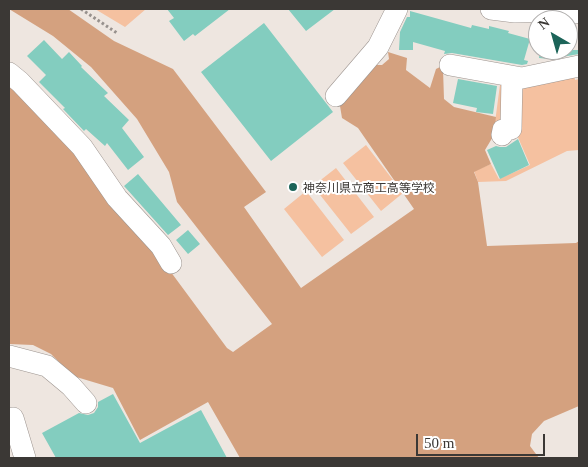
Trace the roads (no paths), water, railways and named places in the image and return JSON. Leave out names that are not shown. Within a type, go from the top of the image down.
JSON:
[{"type":"street","points":[[336,96],[378,47],[397,9]]},
{"type":"street","points":[[491,9],[515,12],[579,11]]},
{"type":"street","points":[[450,65],[522,78],[579,66]]},
{"type":"street","points":[[9,73],[20,82],[82,147],[117,198],[161,246],[171,263]]},
{"type":"street","points":[[502,135],[503,130],[511,128],[512,77]]},
{"type":"street","points":[[9,356],[46,366],[71,386],[86,403]]},
{"type":"street","points":[[9,419],[13,418],[25,458]]},
{"type":"place","name":"神奈川県立商工高等学校","points":[[293,187]]}]
